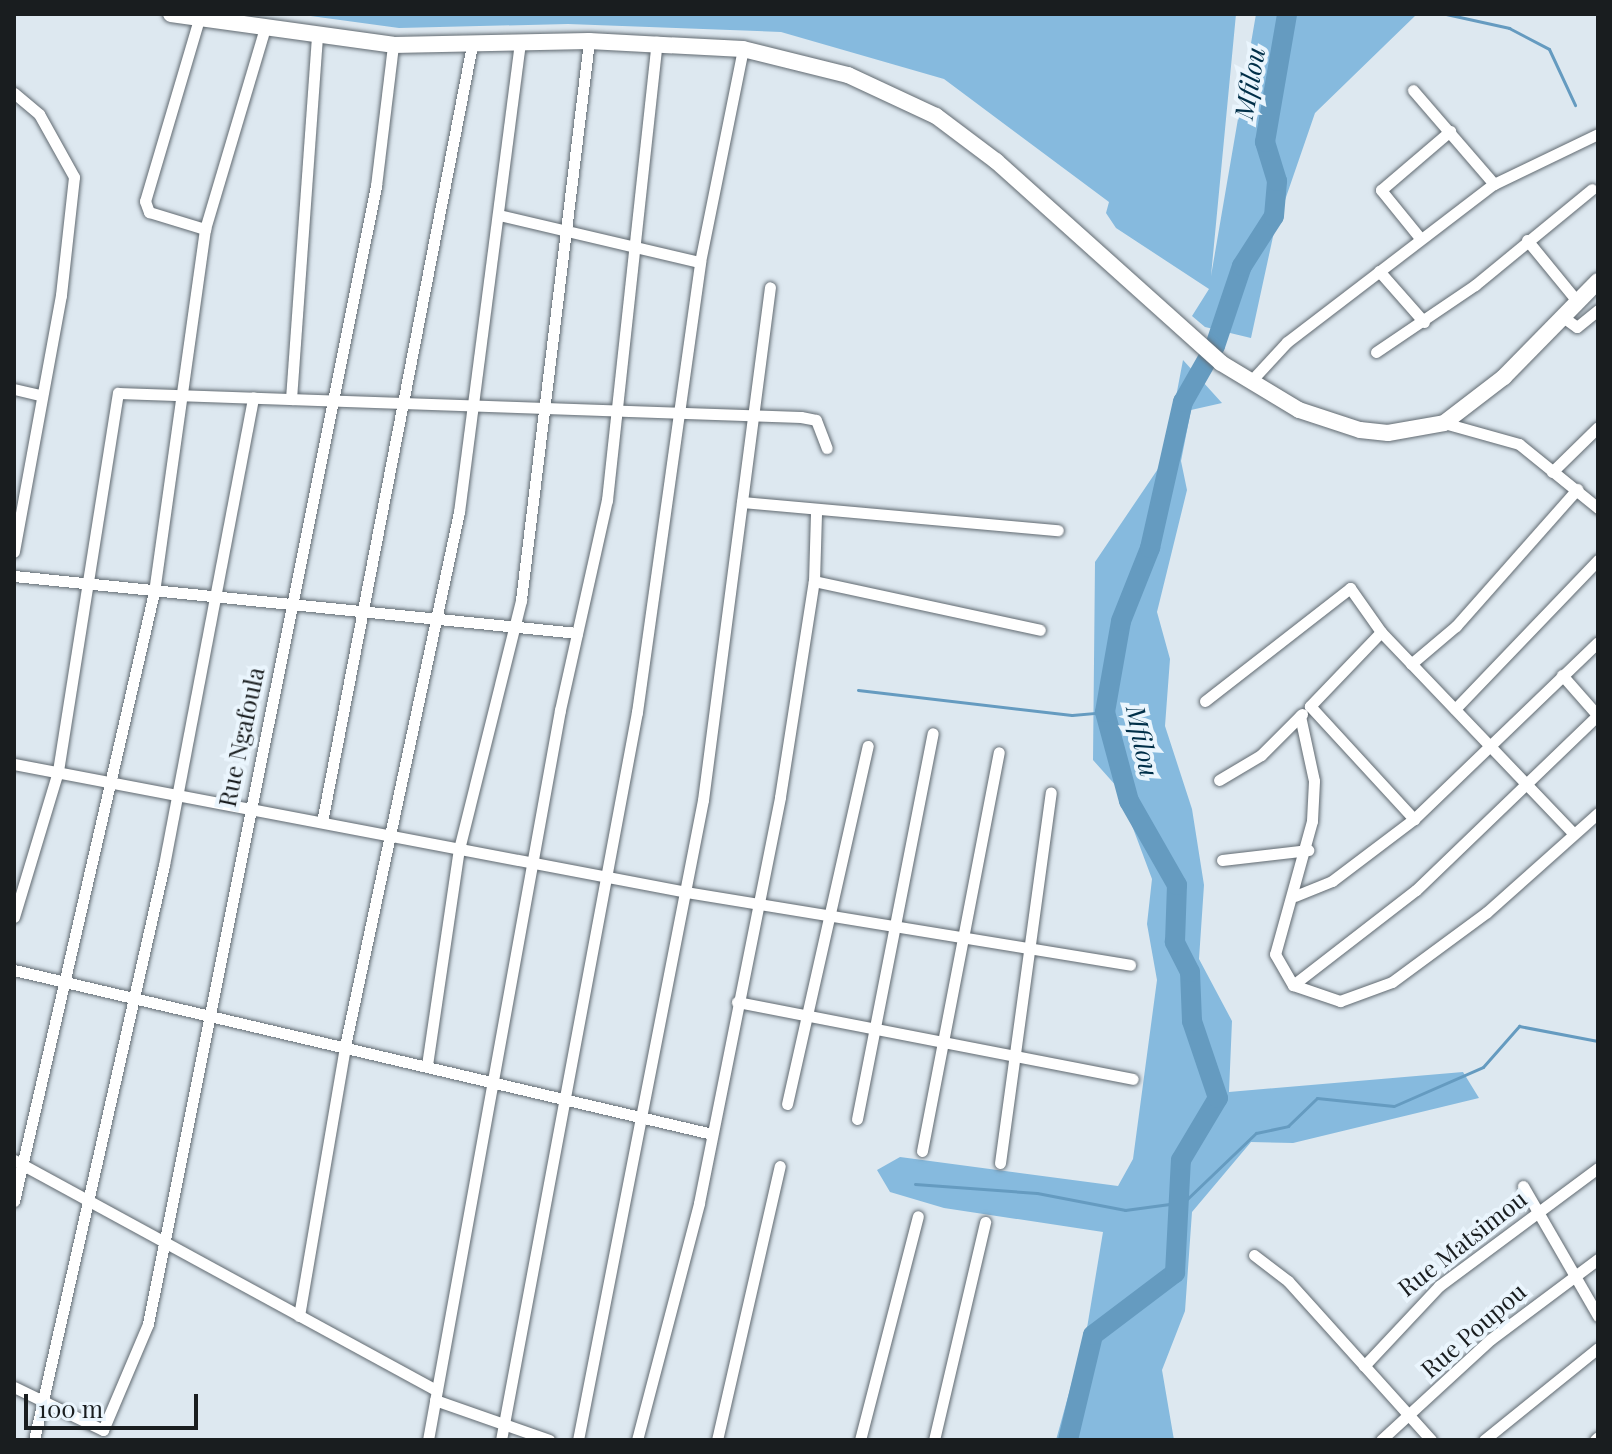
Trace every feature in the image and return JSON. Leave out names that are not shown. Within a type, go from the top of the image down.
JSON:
[{"type":"street","points":[[171,14],[221,19],[264,31],[317,39],[393,45],[589,41],[657,42],[743,49],[848,75],[936,116],[996,161],[1190,340],[1221,363],[1299,410],[1360,430],[1388,433],[1444,423],[1519,444],[1598,508]]},
{"type":"street","points":[[199,19],[145,201],[149,212],[205,229]]},
{"type":"street","points":[[14,1201],[19,1162],[116,782],[154,592],[205,229],[264,31]]},
{"type":"street","points":[[291,399],[317,39]]},
{"type":"street","points":[[427,1065],[459,849],[516,623],[569,230],[589,41]]},
{"type":"street","points":[[299,1316],[345,1046],[392,837],[437,614],[474,405],[520,42]]},
{"type":"street","points":[[428,1440],[577,633],[607,500],[657,42]]},
{"type":"street","name":"Rue Ngafoula","points":[[44,1400],[103,1430],[148,1324],[167,1246],[248,805],[293,603],[376,186],[393,45]]},
{"type":"street","points":[[322,822],[367,609],[472,45]]},
{"type":"street","points":[[501,1440],[650,632],[700,262],[743,49]]},
{"type":"street","points":[[1413,90],[1494,184]]},
{"type":"street","points":[[14,93],[39,114],[74,177],[14,552]]},
{"type":"street","points":[[1420,238],[1381,190],[1450,131]]},
{"type":"street","points":[[1251,381],[1287,342],[1494,184],[1598,134]]},
{"type":"street","points":[[1376,352],[1424,322],[1592,189]]},
{"type":"street","points":[[499,215],[700,262]]},
{"type":"street","points":[[1527,240],[1581,297],[1598,308],[1577,327],[1563,317]]},
{"type":"street","points":[[1379,271],[1424,322]]},
{"type":"street","points":[[1444,423],[1504,377],[1598,281]]},
{"type":"street","points":[[578,1440],[686,892],[770,287]]},
{"type":"street","points":[[14,389],[41,395]]},
{"type":"street","points":[[14,917],[58,771],[84,586],[118,393],[618,407],[816,420],[827,448]]},
{"type":"street","points":[[34,1440],[135,999],[218,597],[253,397]]},
{"type":"street","points":[[1552,472],[1598,427]]},
{"type":"street","points":[[1411,664],[1456,626],[1577,489]]},
{"type":"street","points":[[742,502],[816,512],[1058,530]]},
{"type":"street","points":[[637,1440],[712,1134],[757,903],[814,581],[816,512]]},
{"type":"street","points":[[1455,709],[1598,560]]},
{"type":"street","points":[[14,576],[84,586],[437,614],[577,633]]},
{"type":"street","points":[[814,581],[1040,630]]},
{"type":"street","points":[[1205,701],[1350,588],[1381,632],[1574,834]]},
{"type":"street","points":[[1219,780],[1261,755],[1381,632]]},
{"type":"street","points":[[1295,896],[1332,881],[1414,819],[1598,642]]},
{"type":"street","points":[[1293,985],[1416,890],[1598,715],[1562,675]]},
{"type":"street","points":[[1310,706],[1414,819]]},
{"type":"street","points":[[1300,716],[1314,781],[1308,850],[1275,954],[1293,985],[1340,1001],[1377,991],[1487,912],[1598,813]]},
{"type":"street","points":[[857,1119],[898,929],[933,733]]},
{"type":"street","points":[[787,1104],[868,746]]},
{"type":"street","points":[[922,1151],[999,752]]},
{"type":"street","points":[[14,764],[248,805],[392,837],[535,859],[686,892],[829,914],[1032,954],[1130,965]]},
{"type":"street","points":[[1000,1163],[1018,1062],[1051,792]]},
{"type":"street","points":[[1222,860],[1308,850]]},
{"type":"street","points":[[14,970],[566,1097],[712,1134]]},
{"type":"street","points":[[737,1002],[1018,1062],[1133,1079]]},
{"type":"street","points":[[19,1162],[299,1316],[435,1395],[504,1425],[549,1440]]},
{"type":"street","points":[[717,1440],[780,1166]]},
{"type":"street","name":"Rue Matsimou","points":[[1364,1366],[1419,1304],[1598,1168]]},
{"type":"street","points":[[1523,1186],[1598,1316]]},
{"type":"street","points":[[860,1440],[918,1216]]},
{"type":"street","points":[[934,1440],[985,1222]]},
{"type":"street","points":[[1254,1255],[1288,1281],[1431,1440]]},
{"type":"street","name":"Rue Poupou","points":[[1381,1440],[1575,1273],[1598,1259]]},
{"type":"street","points":[[1484,1440],[1598,1348]]},
{"type":"street","points":[[14,1387],[44,1400]]},
{"type":"shaded area","points":[[296,14],[1236,14],[1211,276],[1256,14],[1417,14],[1315,113],[1274,232],[1251,338],[1205,327],[1192,316],[1209,289],[1116,228],[1106,213],[1109,202],[944,79],[781,32],[568,24],[399,28]]},
{"type":"shaded area","points":[[1183,360],[1222,403],[1191,410],[1181,461],[1187,490],[1157,612],[1170,659],[1165,726],[1192,809],[1204,885],[1199,959],[1232,1021],[1229,1092],[1463,1072],[1479,1098],[1293,1143],[1251,1142],[1192,1212],[1185,1311],[1162,1370],[1174,1440],[1056,1440],[1087,1328],[1103,1232],[944,1208],[890,1192],[877,1170],[900,1157],[1118,1186],[1133,1159],[1157,980],[1147,924],[1152,879],[1118,788],[1093,760],[1095,562],[1164,460]]},
{"type":"waterway","name":"Mfilou","points":[[1068,1440],[1093,1335],[1175,1273],[1181,1160],[1218,1098],[1192,1021],[1190,972],[1175,942],[1177,885],[1129,801],[1105,712],[1121,621],[1150,548],[1183,402],[1215,346],[1242,266],[1274,216],[1277,181],[1265,142],[1287,14]]},
{"type":"waterway","points":[[1446,14],[1509,28],[1549,49],[1575,105]]},
{"type":"waterway","points":[[858,690],[1072,715],[1105,712]]},
{"type":"waterway","points":[[915,1184],[1037,1193],[1125,1210],[1184,1202],[1256,1133],[1288,1126],[1317,1098],[1394,1106],[1483,1067],[1519,1026],[1598,1041]]}]
